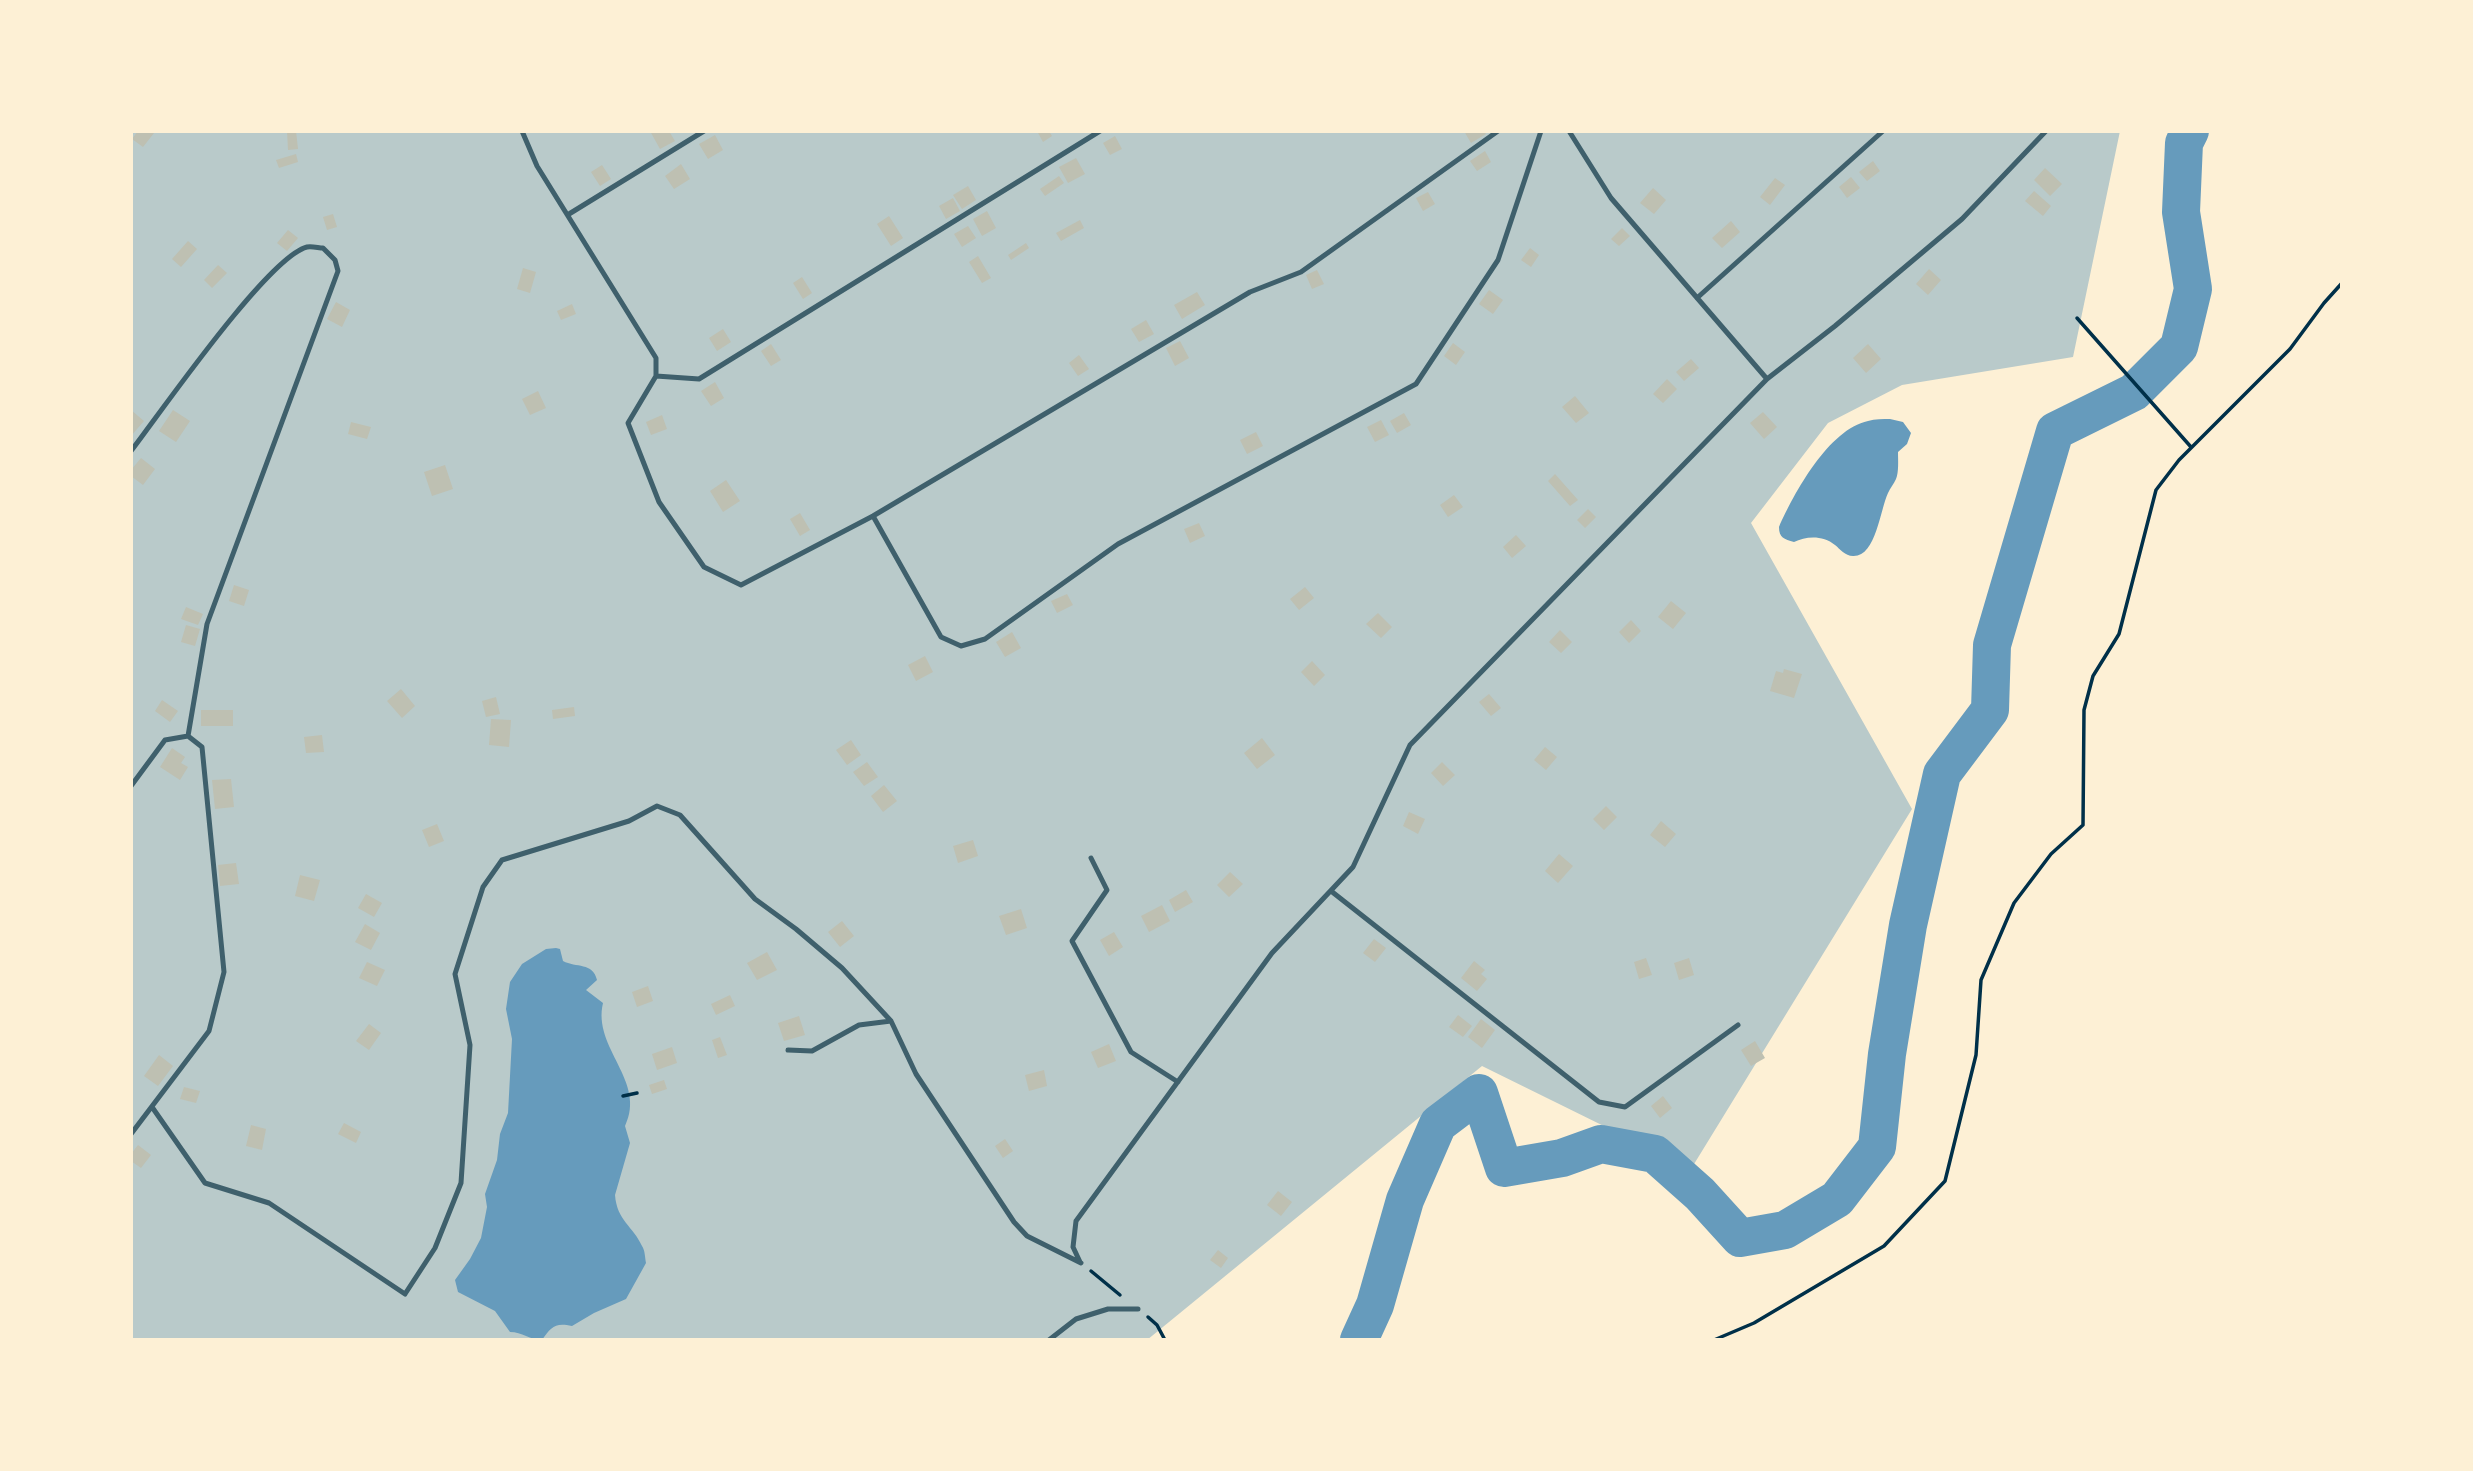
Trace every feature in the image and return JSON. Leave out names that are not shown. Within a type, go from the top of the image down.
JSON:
[{"type":"lane","points":[[522,131],[537,166],[656,358],[656,376],[628,422],[659,502],[704,567],[741,585],[873,516],[1250,292],[1301,272],[1498,131]]},
{"type":"lane","points":[[569,214],[704,131]]},
{"type":"lane","points":[[656,376],[699,379],[1100,131]]},
{"type":"lane","points":[[873,516],[940,637],[961,646],[985,639],[1118,544],[1416,384],[1498,260],[1541,131]]},
{"type":"lane","points":[[1569,131],[1611,198],[1766,379]]},
{"type":"lane","points":[[1697,298],[1883,131]]},
{"type":"lane","points":[[152,1107],[205,1183],[269,1203],[405,1294],[435,1248],[461,1183],[470,1045],[455,974],[483,887],[502,860],[629,821],[657,806],[680,816],[755,898],[842,968],[891,1021],[916,1074],[1014,1222],[1027,1236],[1081,1263],[1073,1247],[1076,1221],[1272,953],[1353,867],[1410,745],[1766,379],[1835,326],[1962,219],[2046,131]]},
{"type":"lane","points":[[131,451],[258,284],[288,258],[307,247],[323,248],[335,260],[338,271],[207,624],[188,736]]},
{"type":"lane","points":[[131,786],[165,740],[188,736],[202,747],[224,972],[209,1031],[131,1134]]},
{"type":"lane","points":[[1091,858],[1107,891],[1072,941],[1131,1052],[1178,1082]]},
{"type":"lane","points":[[1331,891],[1600,1102],[1625,1107],[1738,1026]]},
{"type":"lane","points":[[788,1050],[812,1051],[859,1024],[891,1021]]},
{"type":"lane","points":[[1049,1340],[1076,1319],[1108,1309],[1138,1309]]},
{"type":"path","points":[[1714,1340],[1754,1323],[1884,1246],[1945,1181],[1976,1055],[1981,980],[2014,903],[2051,854],[2083,825],[2084,710],[2093,676],[2119,634],[2156,490],[2191,447],[2290,349],[2342,283]]},
{"type":"path","points":[[2077,318],[2191,447]]},
{"type":"path","points":[[623,1096],[637,1093]]},
{"type":"shaded area","points":[[131,131],[2120,131],[2073,357],[1902,385],[1828,423],[1751,523],[1912,809],[1691,1169],[1482,1066],[1147,1340],[131,1340]]},
{"type":"water","points":[[1890,419],[1903,422],[1911,433],[1907,444],[1898,452],[1897,476],[1867,549],[1861,554],[1850,556],[1825,539],[1809,538],[1794,542],[1783,538],[1779,527],[1803,481],[1827,449],[1854,426],[1871,420]]},
{"type":"water","points":[[546,949],[560,949],[563,961],[592,970],[597,980],[586,990],[603,1003],[605,1035],[629,1094],[630,1110],[625,1126],[630,1143],[615,1195],[616,1204],[643,1248],[646,1263],[626,1299],[572,1326],[554,1327],[542,1340],[510,1332],[495,1311],[458,1292],[455,1280],[481,1238],[487,1207],[485,1194],[497,1160],[500,1134],[508,1113],[512,1039],[506,1009],[510,982],[522,964]]},
{"type":"building","points":[[138,131],[154,133],[143,147],[132,139]]},
{"type":"building","points":[[287,131],[296,131],[298,149],[288,150]]},
{"type":"building","points":[[650,131],[669,131],[675,141],[660,149]]},
{"type":"building","points":[[1037,131],[1049,131],[1052,136],[1043,142]]},
{"type":"building","points":[[1464,131],[1484,131],[1486,134],[1471,143]]},
{"type":"building","points":[[715,135],[723,150],[708,159],[699,144]]},
{"type":"building","points":[[1115,136],[1122,149],[1110,155],[1103,143]]},
{"type":"building","points":[[1485,151],[1491,162],[1477,171],[1470,161]]},
{"type":"building","points":[[296,154],[298,162],[279,168],[276,160]]},
{"type":"building","points":[[1076,158],[1085,174],[1068,183],[1059,167]]},
{"type":"building","points":[[1873,161],[1880,171],[1867,181],[1859,172]]},
{"type":"building","points":[[681,164],[690,179],[674,189],[665,176]]},
{"type":"building","points":[[602,165],[611,179],[600,186],[591,172]]},
{"type":"building","points":[[2045,168],[2062,184],[2050,196],[2034,180]]},
{"type":"building","points":[[1059,176],[1064,183],[1045,196],[1040,189]]},
{"type":"building","points":[[1851,177],[1860,188],[1847,198],[1839,187]]},
{"type":"building","points":[[1775,178],[1785,185],[1770,205],[1760,197]]},
{"type":"building","points":[[968,186],[976,200],[962,209],[953,195]]},
{"type":"building","points":[[1653,188],[1666,200],[1654,214],[1640,203]]},
{"type":"building","points":[[2034,191],[2051,206],[2043,216],[2025,201]]},
{"type":"building","points":[[1428,192],[1435,204],[1423,211],[1416,198]]},
{"type":"building","points":[[953,198],[960,211],[946,219],[939,206]]},
{"type":"building","points":[[987,211],[996,228],[982,236],[973,219]]},
{"type":"building","points":[[333,214],[337,227],[327,230],[323,217]]},
{"type":"building","points":[[889,216],[903,238],[891,246],[877,224]]},
{"type":"building","points":[[1080,220],[1084,228],[1061,241],[1056,233]]},
{"type":"building","points":[[1731,221],[1740,232],[1722,248],[1712,238]]},
{"type":"building","points":[[968,226],[976,238],[962,247],[954,234]]},
{"type":"building","points":[[1622,228],[1630,236],[1619,246],[1611,239]]},
{"type":"building","points":[[288,230],[298,238],[287,251],[277,243]]},
{"type":"building","points":[[188,241],[197,249],[181,267],[172,259]]},
{"type":"building","points":[[1026,243],[1029,248],[1011,260],[1008,255]]},
{"type":"building","points":[[1530,248],[1539,255],[1531,267],[1521,260]]},
{"type":"building","points":[[978,256],[991,278],[982,283],[969,262]]},
{"type":"building","points":[[218,265],[227,273],[212,288],[204,280]]},
{"type":"building","points":[[523,268],[536,272],[530,293],[517,289]]},
{"type":"building","points":[[1929,269],[1941,280],[1928,295],[1916,284]]},
{"type":"building","points":[[1317,270],[1324,284],[1312,289],[1306,275]]},
{"type":"building","points":[[802,277],[812,293],[803,299],[793,283]]},
{"type":"building","points":[[1489,290],[1503,300],[1493,314],[1479,304]]},
{"type":"building","points":[[1197,292],[1205,305],[1182,319],[1174,305]]},
{"type":"building","points":[[336,302],[350,310],[342,327],[327,319]]},
{"type":"building","points":[[572,304],[576,314],[561,320],[557,311]]},
{"type":"building","points":[[1146,320],[1154,334],[1139,342],[1131,329]]},
{"type":"building","points":[[723,329],[731,342],[717,351],[709,338]]},
{"type":"building","points":[[1180,341],[1189,358],[1175,366],[1166,348]]},
{"type":"building","points":[[1453,343],[1465,352],[1456,365],[1444,356]]},
{"type":"building","points":[[771,344],[781,360],[771,366],[761,351]]},
{"type":"building","points":[[1868,344],[1881,359],[1866,373],[1853,358]]},
{"type":"building","points":[[1079,355],[1089,369],[1078,376],[1069,363]]},
{"type":"building","points":[[1691,359],[1699,368],[1684,381],[1676,372]]},
{"type":"building","points":[[1667,379],[1677,389],[1663,403],[1653,394]]},
{"type":"building","points":[[715,382],[724,398],[711,406],[701,391]]},
{"type":"building","points":[[538,391],[546,408],[530,415],[522,399]]},
{"type":"building","points":[[1575,396],[1589,413],[1576,423],[1562,407]]},
{"type":"building","points":[[131,410],[144,421],[131,436]]},
{"type":"building","points":[[173,410],[190,421],[176,442],[159,431]]},
{"type":"building","points":[[1763,412],[1777,427],[1764,439],[1750,423]]},
{"type":"building","points":[[1404,413],[1411,425],[1397,433],[1390,421]]},
{"type":"building","points":[[662,415],[667,429],[651,435],[646,422]]},
{"type":"building","points":[[1381,420],[1389,435],[1375,442],[1367,427]]},
{"type":"building","points":[[351,422],[371,427],[367,439],[348,434]]},
{"type":"building","points":[[1256,432],[1263,446],[1247,454],[1240,440]]},
{"type":"building","points":[[141,458],[155,469],[143,485],[131,476],[131,470]]},
{"type":"building","points":[[445,465],[453,489],[432,496],[424,472]]},
{"type":"building","points":[[1555,474],[1578,500],[1570,506],[1548,481]]},
{"type":"building","points":[[726,480],[740,501],[723,512],[710,491]]},
{"type":"building","points":[[1454,495],[1463,507],[1448,517],[1440,505]]},
{"type":"building","points":[[1588,509],[1596,517],[1585,528],[1577,520]]},
{"type":"building","points":[[800,513],[810,530],[800,536],[790,519]]},
{"type":"building","points":[[1199,523],[1205,536],[1190,543],[1184,529]]},
{"type":"building","points":[[1516,535],[1526,546],[1512,558],[1503,547]]},
{"type":"building","points":[[234,585],[249,590],[244,606],[229,601]]},
{"type":"building","points":[[1305,587],[1314,598],[1299,610],[1290,599]]},
{"type":"building","points":[[1067,594],[1073,605],[1057,613],[1051,601]]},
{"type":"building","points":[[1671,601],[1686,613],[1673,629],[1658,617]]},
{"type":"building","points":[[186,607],[203,614],[198,625],[181,619]]},
{"type":"building","points":[[1378,613],[1392,627],[1381,638],[1366,624]]},
{"type":"building","points":[[1631,620],[1641,631],[1629,643],[1619,632]]},
{"type":"building","points":[[186,625],[200,629],[195,646],[181,642]]},
{"type":"building","points":[[1560,630],[1572,642],[1561,653],[1549,642]]},
{"type":"building","points":[[1012,632],[1021,648],[1005,657],[996,642]]},
{"type":"building","points":[[925,656],[933,672],[916,681],[908,665]]},
{"type":"building","points":[[1312,661],[1325,675],[1314,686],[1301,672]]},
{"type":"building","points":[[1784,669],[1802,674],[1794,698],[1770,691],[1776,671],[1783,673]]},
{"type":"building","points":[[401,689],[415,706],[402,718],[387,701]]},
{"type":"building","points":[[1489,694],[1501,708],[1491,716],[1479,702]]},
{"type":"building","points":[[496,697],[500,714],[486,717],[482,701]]},
{"type":"building","points":[[162,700],[178,711],[170,722],[155,711]]},
{"type":"building","points":[[574,707],[575,716],[553,719],[552,710]]},
{"type":"building","points":[[201,710],[233,710],[233,726],[201,726]]},
{"type":"building","points":[[491,719],[511,720],[509,747],[489,745]]},
{"type":"building","points":[[322,735],[324,752],[306,753],[304,737]]},
{"type":"building","points":[[1262,738],[1275,755],[1257,769],[1244,753]]},
{"type":"building","points":[[851,740],[861,755],[847,765],[836,750]]},
{"type":"building","points":[[1545,747],[1557,757],[1546,770],[1534,760]]},
{"type":"building","points":[[172,748],[185,757],[181,763],[188,767],[180,780],[160,767]]},
{"type":"building","points":[[867,762],[878,777],[864,786],[853,772]]},
{"type":"building","points":[[1442,762],[1455,775],[1443,786],[1431,773]]},
{"type":"building","points":[[231,779],[234,807],[215,809],[212,780]]},
{"type":"building","points":[[884,785],[897,801],[883,812],[871,796]]},
{"type":"building","points":[[1606,806],[1617,817],[1604,830],[1593,819]]},
{"type":"building","points":[[1409,812],[1425,819],[1418,834],[1403,826]]},
{"type":"building","points":[[1661,821],[1676,834],[1665,847],[1650,835]]},
{"type":"building","points":[[437,824],[444,841],[429,847],[422,830]]},
{"type":"building","points":[[973,840],[978,856],[958,863],[953,846]]},
{"type":"building","points":[[1559,854],[1573,866],[1558,883],[1545,871]]},
{"type":"building","points":[[236,863],[239,884],[220,886],[218,865]]},
{"type":"building","points":[[1230,872],[1243,884],[1229,897],[1217,885]]},
{"type":"building","points":[[300,875],[320,880],[314,901],[295,896]]},
{"type":"building","points":[[1186,890],[1193,902],[1175,912],[1169,900]]},
{"type":"building","points":[[366,894],[382,903],[374,917],[358,908]]},
{"type":"building","points":[[1162,905],[1170,921],[1149,932],[1141,916]]},
{"type":"building","points":[[1021,909],[1027,928],[1006,935],[999,916]]},
{"type":"building","points":[[842,921],[854,936],[840,947],[828,932]]},
{"type":"building","points":[[365,924],[380,933],[371,950],[355,942]]},
{"type":"building","points":[[1114,932],[1123,947],[1109,956],[1100,940]]},
{"type":"building","points":[[1374,939],[1386,948],[1375,962],[1363,953]]},
{"type":"building","points":[[767,952],[777,970],[757,980],[747,963]]},
{"type":"building","points":[[1646,958],[1652,975],[1639,979],[1634,962]]},
{"type":"building","points":[[1689,958],[1694,975],[1679,980],[1674,963]]},
{"type":"building","points":[[1474,961],[1485,970],[1481,974],[1487,979],[1477,991],[1461,978]]},
{"type":"building","points":[[367,962],[385,970],[377,986],[359,978]]},
{"type":"building","points":[[648,986],[653,1001],[637,1007],[632,992]]},
{"type":"building","points":[[730,995],[735,1006],[716,1015],[711,1004]]},
{"type":"building","points":[[1458,1015],[1472,1026],[1463,1037],[1449,1027]]},
{"type":"building","points":[[799,1016],[805,1035],[784,1041],[778,1023]]},
{"type":"building","points":[[1481,1019],[1495,1030],[1482,1048],[1468,1037]]},
{"type":"building","points":[[369,1024],[381,1033],[369,1050],[356,1041]]},
{"type":"building","points":[[720,1037],[727,1055],[718,1058],[712,1040]]},
{"type":"building","points":[[1755,1041],[1765,1058],[1751,1066],[1741,1050]]},
{"type":"building","points":[[1109,1044],[1116,1061],[1098,1068],[1091,1052]]},
{"type":"building","points":[[672,1047],[677,1063],[657,1070],[652,1054]]},
{"type":"building","points":[[159,1055],[173,1066],[158,1086],[144,1076]]},
{"type":"building","points":[[1044,1070],[1047,1086],[1029,1091],[1025,1075]]},
{"type":"building","points":[[664,1080],[667,1089],[652,1094],[649,1085]]},
{"type":"building","points":[[184,1087],[200,1091],[196,1103],[180,1099]]},
{"type":"building","points":[[1663,1096],[1672,1108],[1660,1118],[1651,1106]]},
{"type":"building","points":[[344,1123],[361,1132],[356,1143],[338,1134]]},
{"type":"building","points":[[251,1125],[266,1129],[262,1150],[246,1146]]},
{"type":"building","points":[[1005,1139],[1013,1151],[1003,1158],[995,1146]]},
{"type":"building","points":[[138,1145],[151,1155],[141,1168],[131,1161],[131,1154]]},
{"type":"building","points":[[1278,1191],[1292,1202],[1281,1216],[1267,1205]]},
{"type":"building","points":[[1218,1250],[1228,1258],[1221,1268],[1210,1260]]},
{"type":"waterway","points":[[1359,1340],[1375,1305],[1405,1200],[1438,1124],[1479,1093],[1504,1168],[1562,1158],[1601,1144],[1655,1154],[1700,1194],[1740,1238],[1785,1230],[1837,1199],[1877,1147],[1887,1054],[1908,925],[1942,774],[1990,710],[1992,645],[2055,431],[2134,392],[2179,347],[2193,289],[2181,212],[2184,143],[2190,131]]}]
